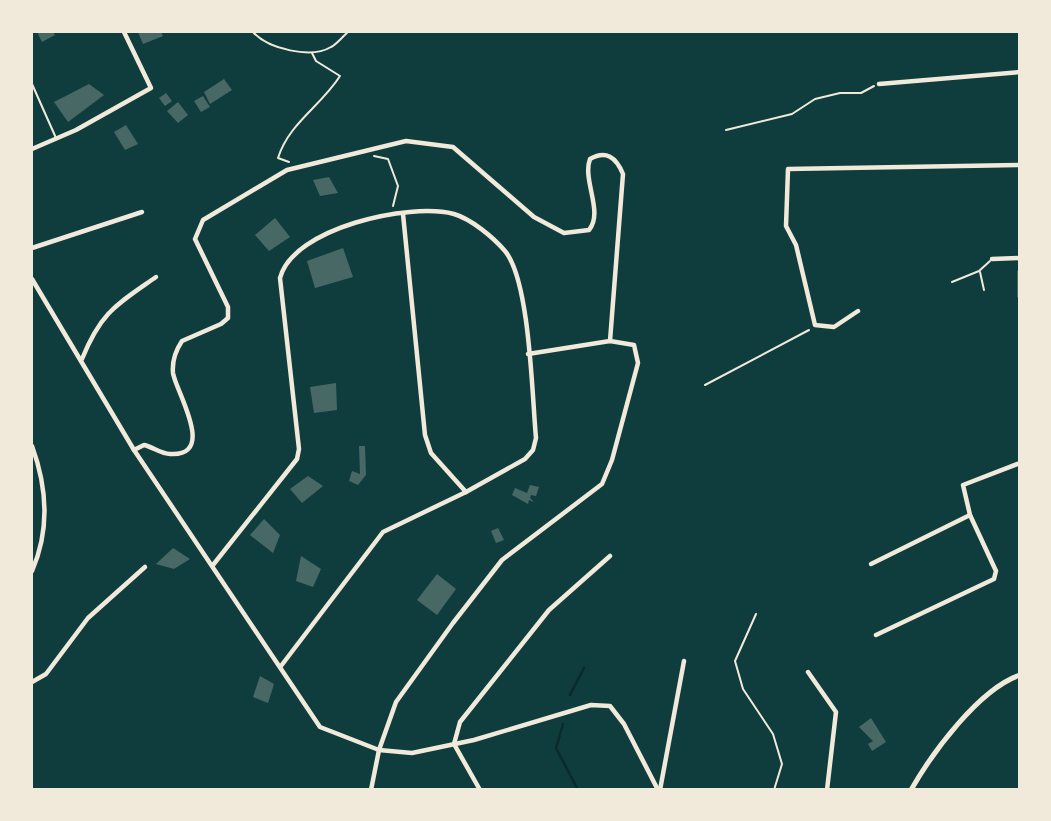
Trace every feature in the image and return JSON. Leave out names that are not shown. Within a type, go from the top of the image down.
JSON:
[{"type":"street","points":[[32,149],[57,139],[151,88],[124,32]]},
{"type":"street","points":[[878,84],[1020,72]]},
{"type":"street","points":[[134,450],[144,445],[167,454],[178,454],[187,447],[194,427],[173,375],[178,347],[182,341],[221,324],[228,318],[228,307],[195,239],[203,220],[287,170],[406,141],[453,147],[534,218],[564,233],[589,230],[593,225],[586,169],[590,159],[600,153],[610,156],[618,163],[623,174],[610,341]]},
{"type":"street","points":[[858,310],[834,327],[816,326],[796,245],[786,226],[787,172],[792,167],[1020,165]]},
{"type":"street","points":[[32,248],[142,212]]},
{"type":"street","points":[[213,565],[297,459],[299,449],[280,278],[283,266],[291,256],[332,232],[366,219],[393,214],[451,213],[466,218],[505,251],[520,283],[536,439],[533,450],[525,459],[466,492],[383,532],[281,666]]},
{"type":"street","points":[[403,214],[425,435],[431,453],[466,492]]},
{"type":"street","points":[[992,259],[1020,258]]},
{"type":"street","points":[[1020,271],[1020,297]]},
{"type":"street","points":[[82,359],[101,319],[113,306],[156,277]]},
{"type":"street","points":[[32,279],[134,450],[320,727],[379,750],[412,753],[592,705],[610,706],[624,724],[659,789]]},
{"type":"street","points":[[371,789],[379,750],[396,702],[502,560],[602,484],[612,460],[638,363],[634,345],[610,341],[528,354]]},
{"type":"street","points":[[32,446],[43,477],[44,512],[40,551],[32,571]]},
{"type":"street","points":[[876,635],[994,579],[996,570],[970,515],[963,485],[1020,463]]},
{"type":"street","points":[[871,564],[970,515]]},
{"type":"street","points":[[480,789],[453,744],[460,722],[549,610],[610,556]]},
{"type":"street","points":[[32,682],[46,674],[88,618],[145,567]]},
{"type":"street","points":[[659,789],[684,661]]},
{"type":"street","points":[[808,673],[836,712],[827,789]]},
{"type":"street","points":[[911,789],[931,756],[958,724],[1007,679],[1020,675]]},
{"type":"lane","points":[[32,85],[57,139]]},
{"type":"lane","points":[[952,282],[979,271],[992,259]]},
{"type":"lane","points":[[979,271],[985,290]]},
{"type":"path","points":[[253,32],[281,47],[312,53],[332,47],[348,32]]},
{"type":"path","points":[[291,162],[278,158],[282,144],[301,118],[320,105],[340,75],[316,61],[312,53]]},
{"type":"path","points":[[726,130],[792,114],[815,99],[840,93],[861,93],[878,84]]},
{"type":"path","points":[[370,155],[388,159],[398,186],[393,200],[393,214]]},
{"type":"path","points":[[705,385],[816,326]]},
{"type":"path","points":[[756,614],[735,661],[743,689],[773,734],[782,764],[774,789]]},
{"type":"building","points":[[37,32],[53,32],[55,35],[42,42]]},
{"type":"building","points":[[138,32],[161,32],[163,36],[143,44]]},
{"type":"building","points":[[224,79],[232,90],[210,104],[204,92]]},
{"type":"building","points":[[89,84],[104,95],[68,122],[54,102]]},
{"type":"building","points":[[166,93],[172,101],[165,106],[159,98]]},
{"type":"building","points":[[203,96],[210,107],[201,112],[194,101]]},
{"type":"building","points":[[178,102],[188,115],[178,123],[167,111]]},
{"type":"building","points":[[126,125],[138,144],[125,150],[114,132]]},
{"type":"building","points":[[329,177],[338,193],[320,196],[313,180]]},
{"type":"building","points":[[275,218],[290,237],[269,251],[255,235]]},
{"type":"building","points":[[343,248],[353,277],[315,288],[307,261]]},
{"type":"building","points":[[336,383],[337,410],[314,413],[310,387]]},
{"type":"building","points":[[359,446],[365,446],[366,475],[358,485],[349,481],[352,471],[360,474]]},
{"type":"building","points":[[308,476],[323,486],[302,503],[290,489]]},
{"type":"building","points":[[530,485],[539,487],[536,496],[531,495],[530,498],[534,502],[529,500],[528,504],[512,495],[515,488],[527,493]]},
{"type":"building","points":[[264,519],[280,535],[273,553],[250,535]]},
{"type":"building","points":[[498,528],[504,540],[496,543],[491,531]]},
{"type":"building","points":[[173,548],[190,559],[174,569],[156,564]]},
{"type":"building","points":[[301,556],[321,569],[313,587],[296,581]]},
{"type":"building","points":[[437,574],[456,589],[437,615],[417,600]]},
{"type":"building","points":[[260,676],[274,684],[268,703],[253,697]]},
{"type":"building","points":[[871,718],[886,742],[872,751],[868,744],[873,741],[859,727]]},
{"type":"waterway","points":[[570,695],[584,668]]},
{"type":"waterway","points":[[563,724],[556,748],[578,790]]}]
